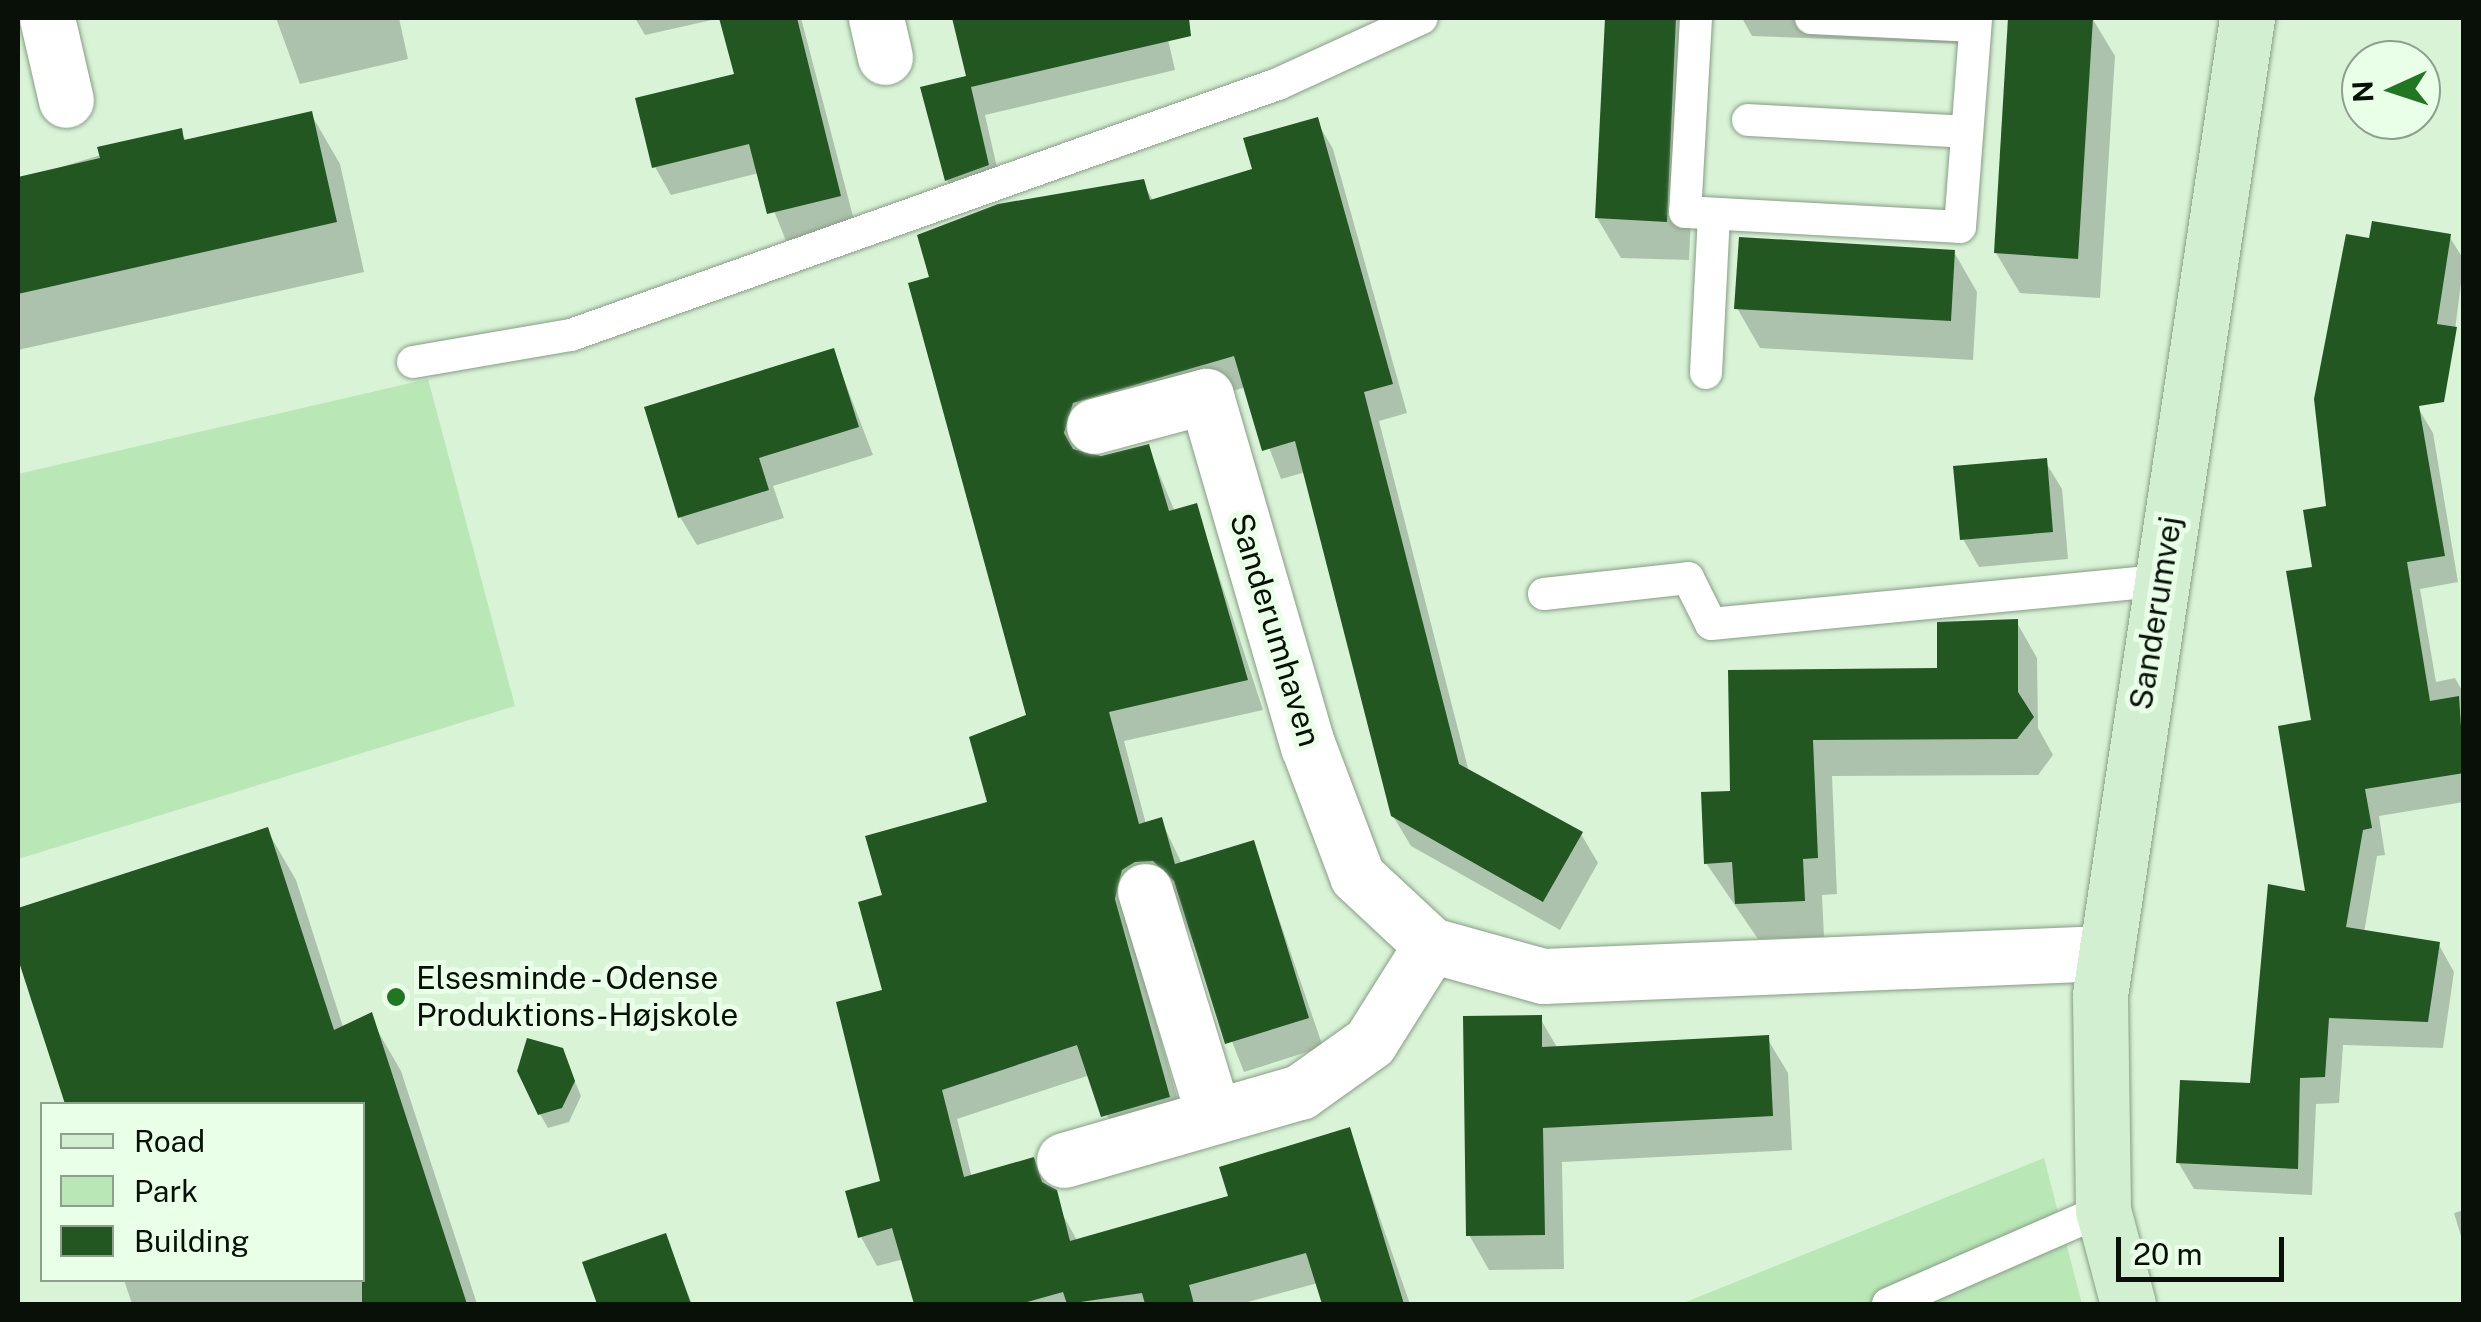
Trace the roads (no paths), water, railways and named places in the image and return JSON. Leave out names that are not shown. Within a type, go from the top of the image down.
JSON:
[{"type":"street","points":[[47,18],[66,100]]},
{"type":"street","name":"Sanderumvej","points":[[2128,1304],[2103,1210],[2104,952],[2247,18]]},
{"type":"street","name":"Sanderumhaven","points":[[1094,426],[1206,396],[1308,746],[1358,876],[1431,945],[1542,976],[2104,952]]},
{"type":"street","points":[[1144,891],[1214,1116]]},
{"type":"street","points":[[1064,1160],[1300,1092],[1370,1042],[1431,945]]},
{"type":"lane","points":[[413,362],[571,335],[1278,84],[1422,18]]},
{"type":"lane","points":[[1696,18],[1685,212],[1960,227],[1976,22],[1811,18]]},
{"type":"lane","points":[[1748,120],[1967,132]]},
{"type":"lane","points":[[1706,372],[1714,214]]},
{"type":"lane","points":[[1544,594],[1688,578],[1710,624],[2161,581]]},
{"type":"lane","points":[[1888,1304],[2103,1210]]},
{"type":"place","name":"Elsesminde - Odense Produktions-Højskole","points":[[396,997]]}]
